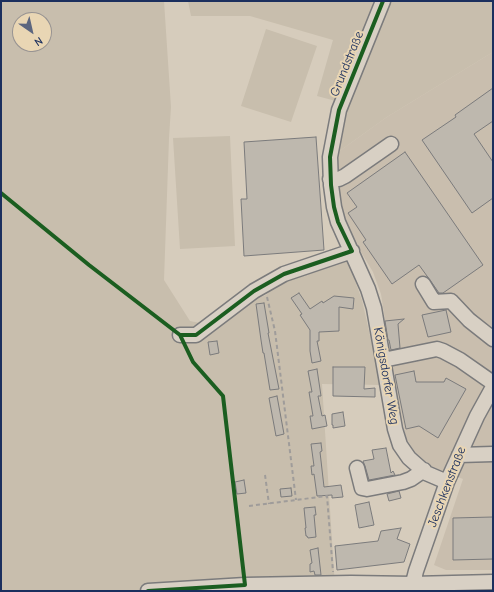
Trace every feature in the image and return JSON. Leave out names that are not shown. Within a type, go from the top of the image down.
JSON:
[{"type":"street","name":"Grundstraße","points":[[352,251],[338,222],[334,207],[330,179],[330,157],[340,110],[383,1]]},
{"type":"street","points":[[330,179],[339,179],[346,176],[391,144]]},
{"type":"street","points":[[180,335],[196,335],[254,291],[284,274],[352,251]]},
{"type":"street","name":"Königsdorfer Weg","points":[[352,251],[368,289],[374,308],[395,429],[400,445],[409,458],[426,473],[446,482]]},
{"type":"street","points":[[423,284],[434,302],[451,301],[469,320],[493,339]]},
{"type":"street","points":[[383,360],[437,349],[460,360],[493,383]]},
{"type":"street","name":"Jeschkenstraße","points":[[412,588],[416,571],[446,482],[477,416],[493,387]]},
{"type":"street","points":[[459,455],[493,454]]},
{"type":"street","points":[[357,468],[362,488],[367,490],[403,482],[411,479],[424,470]]},
{"type":"street","points":[[148,591],[245,585],[333,583],[412,588],[493,582]]},
{"type":"path","points":[[266,284],[266,295],[275,331],[296,500]]},
{"type":"path","points":[[265,475],[268,504]]},
{"type":"path","points":[[249,506],[327,496],[333,583]]},
{"type":"shaded area","points":[[1,1],[164,1],[171,107],[164,280],[190,321],[200,323],[266,295],[278,282],[347,259],[362,300],[381,385],[322,384],[335,587],[397,589],[397,591],[1,591]]},
{"type":"shaded area","points":[[188,1],[493,1],[493,52],[387,117],[334,155],[347,104],[317,96],[333,40],[250,16],[191,16]]},
{"type":"shaded area","points":[[266,29],[317,46],[291,122],[241,106]]},
{"type":"shaded area","points":[[493,52],[493,570],[446,570],[434,565],[463,479],[431,466],[415,452],[406,438],[392,366],[381,294],[373,272],[349,232],[340,209],[334,155],[387,117]]},
{"type":"shaded area","points":[[230,136],[235,246],[180,249],[173,138]]},
{"type":"building","points":[[493,88],[493,121],[474,134],[493,162],[493,198],[472,213],[422,140],[456,117],[455,115]]},
{"type":"building","points":[[316,137],[324,250],[244,256],[241,199],[247,199],[244,142]]},
{"type":"building","points":[[405,152],[483,265],[443,293],[439,293],[419,265],[392,284],[363,242],[366,240],[348,213],[357,207],[347,193]]},
{"type":"building","points":[[299,293],[310,309],[322,301],[323,303],[334,296],[354,298],[353,309],[339,307],[339,331],[319,332],[319,341],[317,341],[321,361],[312,363],[310,351],[310,330],[300,315],[302,314],[291,298]]},
{"type":"building","points":[[264,303],[268,333],[279,389],[270,390],[263,353],[256,304]]},
{"type":"building","points":[[446,310],[451,332],[428,337],[422,315]]},
{"type":"building","points":[[404,319],[398,324],[400,348],[391,350],[385,321]]},
{"type":"building","points":[[217,341],[219,353],[210,355],[208,342]]},
{"type":"building","points":[[333,367],[365,367],[364,389],[375,388],[375,397],[333,396]]},
{"type":"building","points":[[317,369],[321,396],[318,396],[322,416],[325,415],[327,426],[312,429],[310,416],[313,416],[309,392],[312,392],[308,371]]},
{"type":"building","points":[[414,371],[416,382],[444,382],[446,378],[466,389],[438,438],[419,426],[406,429],[395,375]]},
{"type":"building","points":[[277,396],[284,434],[276,436],[269,398]]},
{"type":"building","points":[[343,412],[345,426],[333,428],[332,414]]},
{"type":"building","points":[[321,443],[322,451],[320,452],[324,487],[341,485],[343,497],[332,498],[332,495],[317,496],[314,474],[312,475],[311,466],[314,466],[311,444]]},
{"type":"building","points":[[386,448],[391,473],[393,471],[395,475],[369,480],[363,461],[374,459],[372,450]]},
{"type":"building","points":[[244,480],[246,493],[237,494],[235,482]]},
{"type":"building","points":[[291,488],[292,496],[281,497],[280,489]]},
{"type":"building","points":[[399,491],[401,498],[389,501],[387,494]]},
{"type":"building","points":[[369,502],[374,525],[359,528],[355,505]]},
{"type":"building","points":[[315,507],[316,515],[314,515],[316,537],[308,538],[306,536],[304,508]]},
{"type":"building","points":[[493,517],[493,559],[453,560],[453,518]]},
{"type":"building","points":[[401,528],[397,539],[410,544],[404,562],[337,570],[335,546],[378,541],[381,531]]},
{"type":"building","points":[[318,548],[321,575],[315,575],[314,571],[310,572],[310,564],[312,563],[310,550]]},
{"type":"cycle path","points":[[1,193],[89,265],[180,335],[196,335],[254,291],[284,274],[352,251],[338,222],[334,207],[331,185],[330,157],[339,110],[383,1]]},
{"type":"cycle path","points":[[148,591],[245,585],[223,396],[193,362],[180,335]]}]
